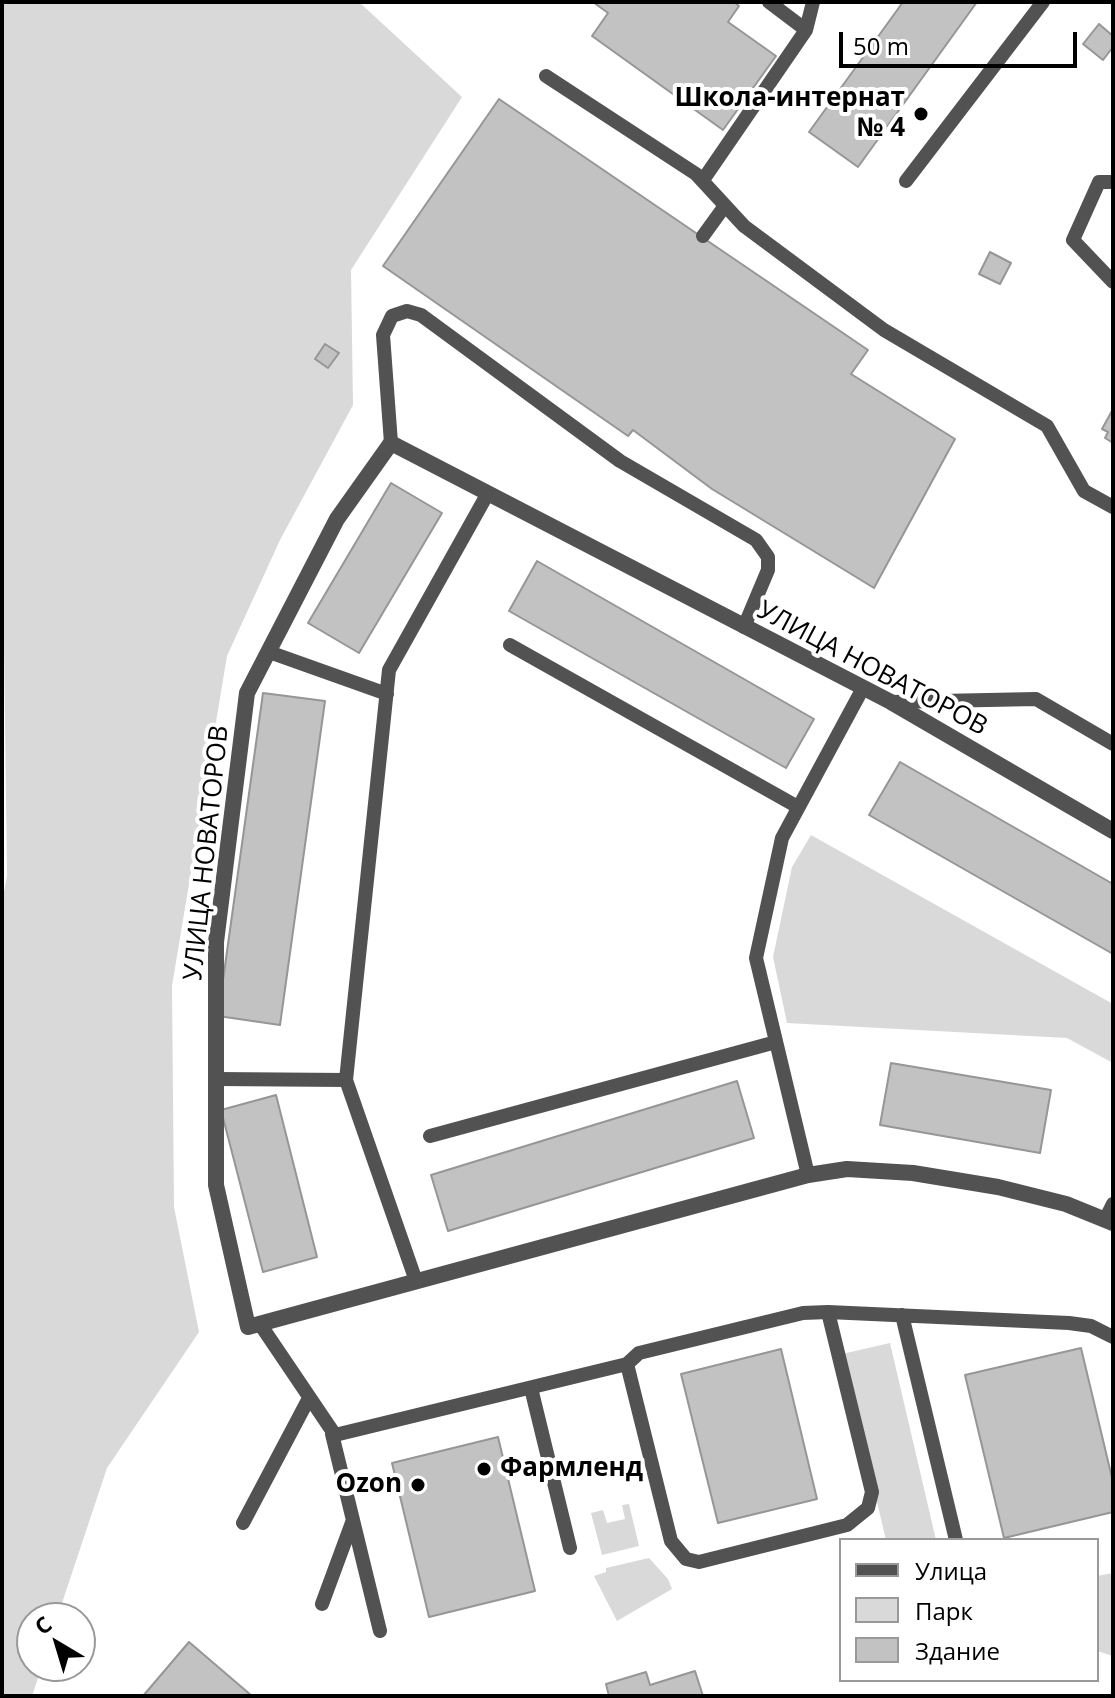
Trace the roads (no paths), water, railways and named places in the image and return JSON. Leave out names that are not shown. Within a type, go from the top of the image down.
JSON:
[{"type":"street","name":"УЛИЦА НОВАТОРОВ","points":[[260,1324],[248,1327],[216,1185],[216,942],[247,693],[337,519],[391,443],[891,702],[1113,831]]},
{"type":"street","points":[[260,1324],[808,1175],[861,1169],[959,1179],[1111,1215]]},
{"type":"lane","points":[[769,2],[806,30]]},
{"type":"lane","points":[[703,180],[806,30],[813,2]]},
{"type":"lane","points":[[906,181],[1043,2]]},
{"type":"lane","points":[[546,76],[703,180],[744,226],[884,330],[1047,426],[1084,491],[1113,507]]},
{"type":"lane","points":[[1113,182],[1099,182],[1073,240],[1113,282]]},
{"type":"lane","points":[[703,236],[724,207]]},
{"type":"lane","points":[[391,443],[383,335],[392,316],[407,311],[421,315],[628,466],[756,540],[768,557],[768,570],[744,627]]},
{"type":"lane","points":[[416,1281],[346,1080],[389,670],[488,493]]},
{"type":"lane","points":[[510,645],[798,807]]},
{"type":"lane","points":[[269,652],[387,694]]},
{"type":"lane","points":[[808,1175],[756,958],[782,838],[863,688]]},
{"type":"lane","points":[[891,702],[1036,699],[1113,744]]},
{"type":"lane","points":[[430,1136],[776,1042]]},
{"type":"lane","points":[[216,1079],[346,1080]]},
{"type":"lane","points":[[627,1364],[671,1541],[681,1556],[699,1562],[847,1525],[863,1515],[872,1492],[828,1312]]},
{"type":"lane","points":[[332,1434],[341,1435],[627,1364],[639,1353],[803,1313],[1069,1323],[1091,1326],[1113,1337]]},
{"type":"lane","points":[[902,1315],[956,1538]]},
{"type":"lane","points":[[260,1324],[332,1434],[380,1631]]},
{"type":"lane","points":[[531,1388],[570,1548]]},
{"type":"lane","points":[[243,1523],[308,1400]]},
{"type":"lane","points":[[322,1604],[353,1520]]},
{"type":"place","name":"Школа-интернат № 4","points":[[921,114]]},
{"type":"place","name":"Фармленд","points":[[484,1469]]},
{"type":"place","name":"Ozon","points":[[418,1485]]}]
